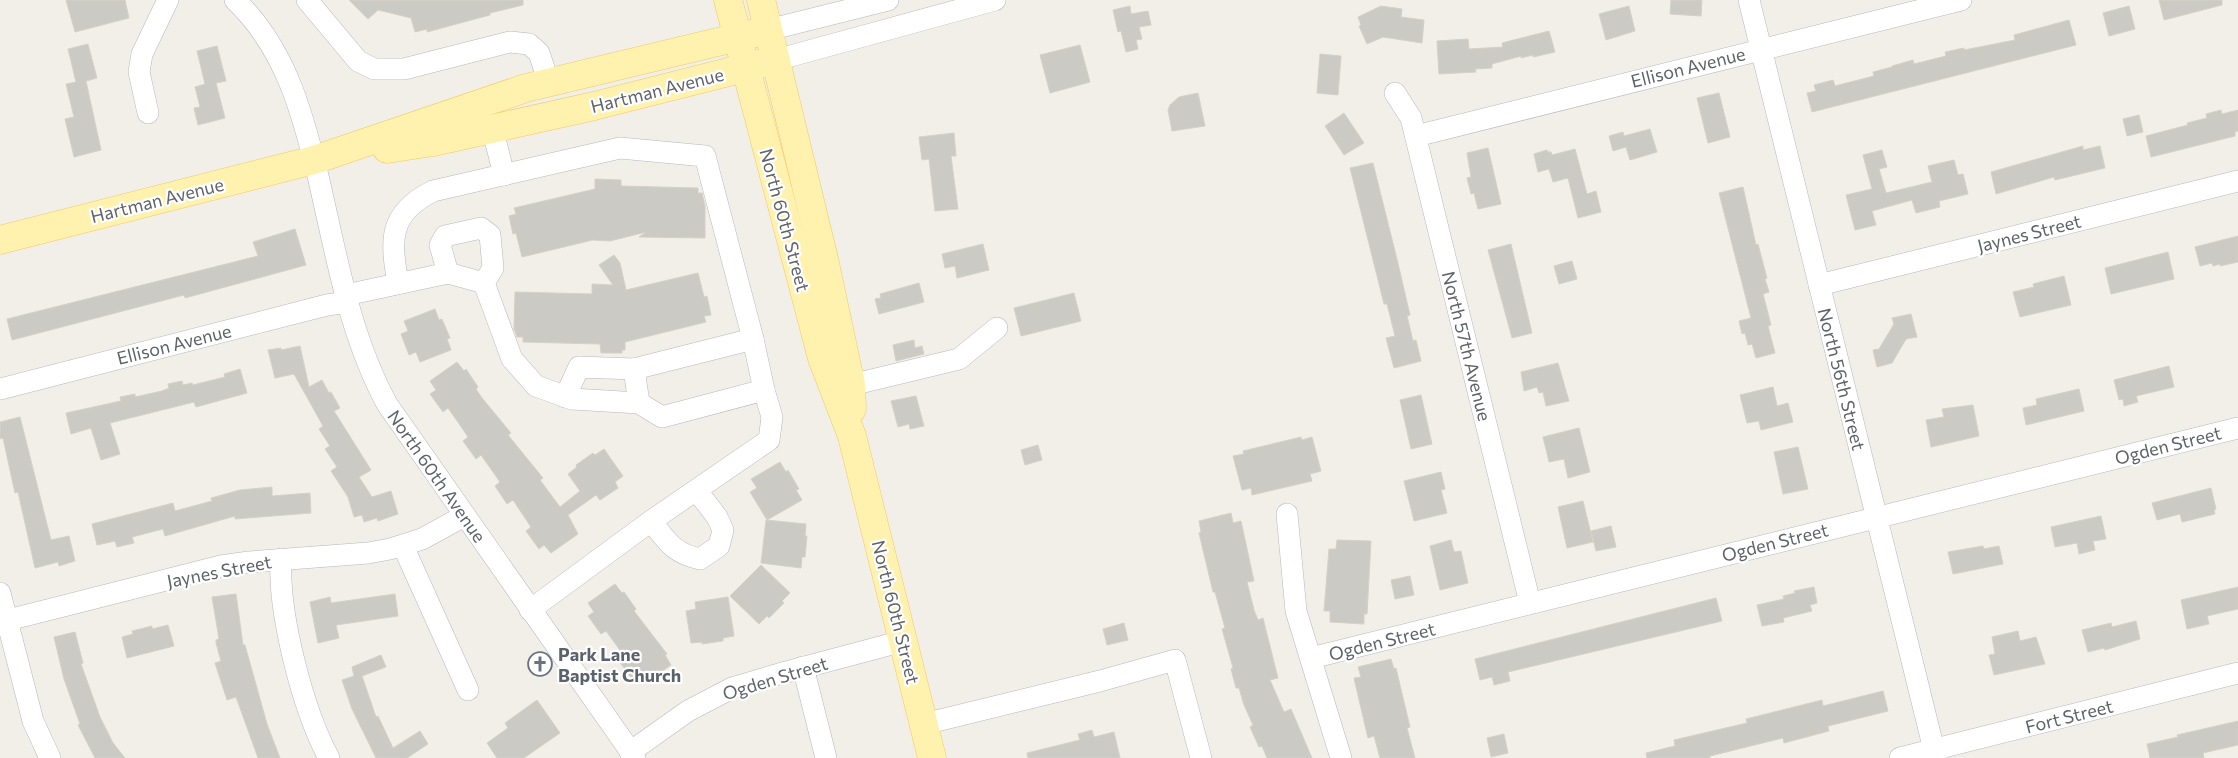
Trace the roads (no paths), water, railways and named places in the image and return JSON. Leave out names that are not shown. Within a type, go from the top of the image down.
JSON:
[{"type":"main road","name":"North 60th Street","points":[[728,0],[822,358],[852,436],[932,758]]},
{"type":"main road","name":"North 60th Street","points":[[761,0],[824,259],[851,385],[852,436]]},
{"type":"main road","name":"Hartman Avenue","points":[[0,240],[314,160],[517,91],[768,30]]},
{"type":"main road","name":"Hartman Avenue","points":[[314,160],[433,142],[492,127],[594,106],[776,60]]},
{"type":"street","points":[[148,113],[139,72],[142,54],[168,0]]},
{"type":"street","name":"North 60th Avenue","points":[[235,0],[262,31],[288,76],[297,100],[314,160],[347,298],[366,362],[383,398],[632,755]]},
{"type":"street","points":[[307,0],[358,61],[374,69],[404,70],[510,42],[529,44],[539,52],[549,83]]},
{"type":"street","name":"Hartman Avenue","points":[[768,30],[888,0]]},
{"type":"street","name":"Hartman Avenue","points":[[776,60],[996,0]]},
{"type":"street","name":"North 56th Street","points":[[1749,0],[1935,754]]},
{"type":"street","name":"Ellison Avenue","points":[[1416,136],[1961,0]]},
{"type":"street","name":"North 57th Avenue","points":[[1395,93],[1411,118],[1416,136],[1530,603]]},
{"type":"street","points":[[492,127],[504,174]]},
{"type":"street","points":[[398,283],[394,264],[394,237],[397,225],[407,208],[417,199],[433,191],[620,148],[704,156],[772,417],[769,440],[651,522],[530,610]]},
{"type":"street","name":"Jaynes Street","points":[[1819,285],[2238,181]]},
{"type":"street","points":[[481,228],[490,235],[493,268],[484,282],[448,273],[440,245],[445,236],[481,228]]},
{"type":"street","name":"Ellison Avenue","points":[[0,389],[327,305],[398,283],[448,273]]},
{"type":"street","points":[[484,282],[512,359],[536,386],[572,399],[639,403],[662,417],[764,390]]},
{"type":"street","points":[[851,385],[959,358],[997,328]]},
{"type":"street","points":[[565,397],[579,367],[634,369],[753,339]]},
{"type":"street","points":[[634,369],[639,403]]},
{"type":"street","name":"Ogden Street","points":[[1312,658],[2238,428]]},
{"type":"street","points":[[651,522],[671,546],[683,555],[700,559],[720,546],[723,530],[698,490]]},
{"type":"street","points":[[1288,514],[1296,611],[1312,658],[1341,758]]},
{"type":"street","name":"Jaynes Street","points":[[3,621],[221,566],[281,559],[368,553],[403,546],[464,516]]},
{"type":"street","points":[[403,546],[468,690]]},
{"type":"street","points":[[281,559],[282,594],[293,654],[309,711],[329,758]]},
{"type":"street","points":[[0,593],[3,621],[33,721],[50,758]]},
{"type":"street","name":"Ogden Street","points":[[632,755],[688,711],[732,688],[903,641]]},
{"type":"street","points":[[924,724],[1100,681],[1175,660],[1201,758]]},
{"type":"street","points":[[803,667],[826,758]]},
{"type":"street","name":"Fort Street","points":[[1900,758],[1935,754],[2238,673]]},
{"type":"place","name":"Park Lane Baptist Church","points":[[540,664]]}]
